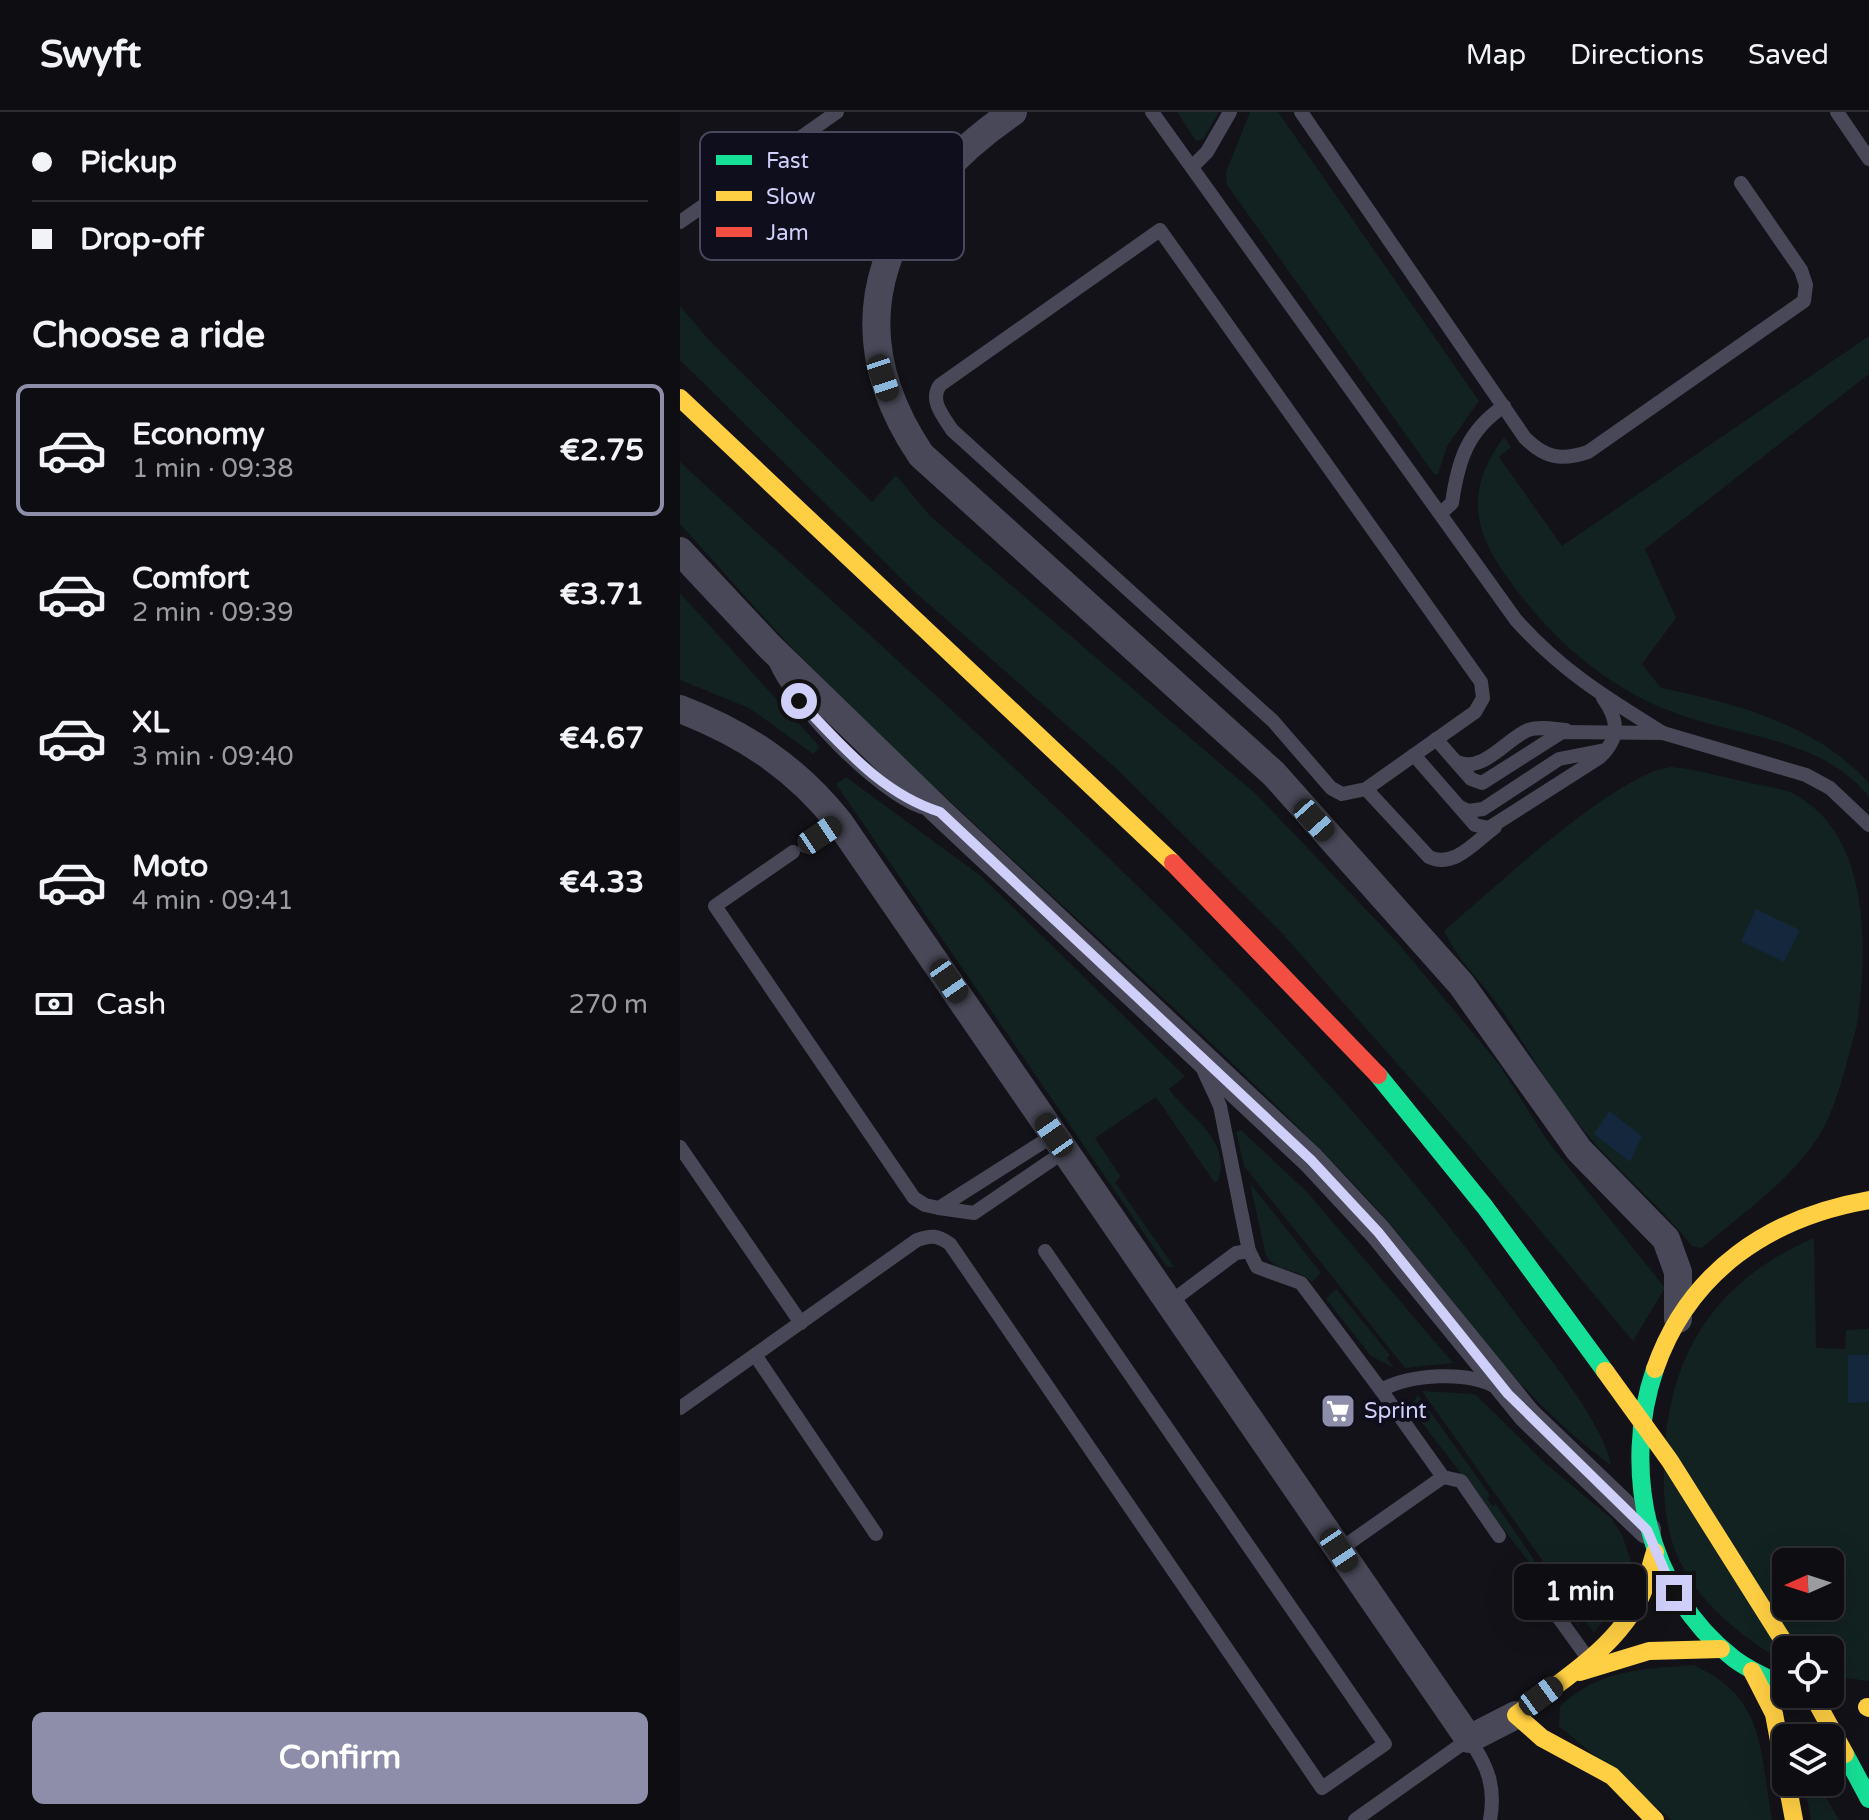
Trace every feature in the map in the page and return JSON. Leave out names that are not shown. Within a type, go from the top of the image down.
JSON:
[{"type":"main road","points":[[680,398],[1191,881],[1357,1053],[1523,1255],[1670,1461],[1780,1636]]},
{"type":"main road","points":[[1772,1681],[1721,1649],[1674,1593],[1651,1541],[1638,1479],[1643,1412],[1663,1345],[1678,1319],[1715,1271],[1752,1241],[1804,1214],[1869,1200]]},
{"type":"main road","points":[[1651,1541],[1636,1604],[1566,1678],[1516,1715],[1541,1739],[1596,1765],[1627,1788],[1655,1820]]},
{"type":"main road","points":[[1566,1678],[1648,1649],[1721,1649]]},
{"type":"main road","points":[[1752,1671],[1774,1714],[1794,1820]]},
{"type":"main road","points":[[1820,1708],[1869,1799]]},
{"type":"street","points":[[964,149],[1013,112]]},
{"type":"street","points":[[888,260],[877,316],[878,348],[893,406],[921,455],[1274,774],[1461,984],[1579,1150],[1666,1239],[1678,1272],[1678,1319]]},
{"type":"street","points":[[680,551],[769,646],[940,812],[1311,1160],[1378,1232],[1508,1394],[1651,1541]]},
{"type":"street","points":[[680,709],[739,735],[774,756],[818,796],[839,822],[1469,1739],[1516,1715]]},
{"type":"lane","points":[[808,132],[837,112]]},
{"type":"lane","points":[[1152,112],[1516,620],[1550,657],[1601,695],[1663,733],[1806,775],[1840,796],[1869,825]]},
{"type":"lane","points":[[1192,167],[1207,152],[1230,112]]},
{"type":"lane","points":[[1301,112],[1504,406],[1538,452],[1553,458],[1572,458],[1588,452],[1804,301],[1806,285],[1801,270],[1741,183]]},
{"type":"lane","points":[[1837,112],[1869,159]]},
{"type":"lane","points":[[680,222],[700,208]]},
{"type":"lane","points":[[1160,230],[1481,682],[1483,692],[1479,708],[1436,739],[1366,789],[1342,794],[1331,788],[1273,721],[952,430],[936,402],[935,395],[940,385],[1160,230]]},
{"type":"lane","points":[[1441,513],[1452,503],[1461,455],[1475,430],[1504,406]]},
{"type":"lane","points":[[1601,695],[1612,710],[1614,739]]},
{"type":"lane","points":[[1457,762],[1466,765],[1481,762],[1532,729],[1571,730],[1614,739],[1663,733]]},
{"type":"lane","points":[[1436,739],[1476,783],[1488,782],[1556,735],[1571,730]]},
{"type":"lane","points":[[1459,807],[1468,811],[1483,809],[1559,759],[1596,753],[1614,739]]},
{"type":"lane","points":[[1366,789],[1429,857],[1437,861],[1454,858],[1614,739]]},
{"type":"lane","points":[[1414,755],[1480,828],[1497,825]]},
{"type":"lane","points":[[839,822],[715,906],[914,1198],[925,1205],[939,1208],[1059,1143]]},
{"type":"lane","points":[[1193,1051],[1220,1106],[1249,1251],[1257,1267],[1301,1283],[1443,1477],[1461,1481],[1499,1536]]},
{"type":"lane","points":[[680,1147],[801,1323]]},
{"type":"lane","points":[[680,1408],[917,1240],[930,1235],[950,1244],[1322,1788],[1385,1744],[1045,1251]]},
{"type":"lane","points":[[1169,1303],[1236,1253],[1249,1251]]},
{"type":"lane","points":[[755,1355],[876,1534]]},
{"type":"lane","points":[[1381,1390],[1407,1380],[1450,1378],[1482,1381],[1508,1394]]},
{"type":"lane","points":[[1339,1550],[1443,1477]]},
{"type":"lane","points":[[1527,1574],[1587,1657]]},
{"type":"lane","points":[[1355,1820],[1469,1739],[1489,1770],[1493,1800],[1490,1820]]},
{"type":"shaded area","points":[[1177,112],[1219,112],[1203,139],[1196,141]]},
{"type":"shaded area","points":[[1250,112],[1278,112],[1479,401],[1447,446],[1438,474],[1434,474],[1227,185],[1226,172]]},
{"type":"shaded area","points":[[680,306],[709,340],[872,502],[896,475],[930,516],[1256,794],[1396,941],[1498,1063],[1547,1140],[1665,1288],[1633,1341],[1461,1136],[1280,931],[1119,771],[916,593],[680,360]]},
{"type":"shaded area","points":[[1869,336],[1869,374],[1645,549],[1676,618],[1642,664],[1661,688],[1746,709],[1800,731],[1848,763],[1869,783],[1869,797],[1850,777],[1805,751],[1678,714],[1651,703],[1601,674],[1537,615],[1502,570],[1484,536],[1478,504],[1484,471],[1504,437],[1511,447],[1499,457],[1562,546]]},
{"type":"shaded area","points":[[680,462],[1119,868],[1225,974],[1327,1083],[1424,1196],[1556,1367],[1585,1408],[1606,1447],[1611,1465],[1538,1402],[1384,1217],[1285,1115],[877,732],[777,632],[680,524]]},
{"type":"shaded area","points":[[680,593],[820,747],[813,754],[749,708],[680,680]]},
{"type":"shaded area","points":[[1671,767],[1784,790],[1816,810],[1835,833],[1849,861],[1858,892],[1862,925],[1863,959],[1857,1025],[1829,1117],[1811,1147],[1783,1179],[1702,1248],[1692,1246],[1584,1131],[1498,1005],[1455,951],[1444,931],[1587,811],[1647,774]]},
{"type":"shaded area","points":[[846,777],[981,876],[1185,1076],[1169,1089],[1214,1141],[1221,1166],[1218,1181],[1214,1182],[1156,1097],[1095,1138],[1121,1177],[1115,1182],[1174,1267],[1167,1267],[836,784]]},
{"type":"shaded area","points":[[1241,1130],[1307,1192],[1453,1363],[1405,1368],[1244,1166],[1236,1132]]},
{"type":"shaded area","points":[[1250,1183],[1321,1273],[1312,1282],[1301,1274],[1276,1265],[1266,1256]]},
{"type":"shaded area","points":[[1814,1238],[1816,1348],[1845,1349],[1846,1330],[1869,1329],[1869,1681],[1844,1678],[1844,1636],[1772,1636],[1772,1654],[1719,1614],[1707,1601],[1685,1572],[1673,1544],[1667,1522],[1664,1477],[1667,1427],[1674,1391],[1686,1358],[1702,1328],[1723,1301],[1748,1277]]},
{"type":"shaded area","points":[[1336,1289],[1390,1355],[1387,1358],[1394,1368],[1371,1356],[1326,1299]]},
{"type":"shaded area","points":[[1422,1391],[1475,1394],[1546,1464],[1612,1519],[1622,1535],[1636,1575],[1594,1633]]},
{"type":"shaded area","points":[[1418,1395],[1490,1495],[1487,1499],[1493,1506],[1496,1504],[1588,1639],[1410,1407]]},
{"type":"shaded area","points":[[1693,1665],[1717,1678],[1747,1710],[1761,1749],[1772,1820],[1672,1820],[1559,1726],[1560,1706],[1591,1685],[1623,1673]]},
{"type":"shaded area","points":[[1807,1796],[1825,1796],[1839,1820],[1811,1820]]},
{"type":"water","points":[[1756,909],[1800,930],[1784,962],[1741,941]]},
{"type":"water","points":[[1609,1111],[1642,1136],[1630,1162],[1594,1134]]},
{"type":"water","points":[[1848,1355],[1869,1355],[1869,1402],[1848,1403]]},
{"type":"traffic: fast","points":[[1378,1075],[1485,1207],[1605,1371]]},
{"type":"traffic: fast","points":[[1655,1369],[1645,1407],[1641,1447],[1642,1486],[1649,1526],[1661,1563],[1679,1598],[1703,1630],[1733,1658],[1772,1681]]},
{"type":"traffic: fast","points":[[1845,1754],[1869,1799]]},
{"type":"traffic: slow","points":[[680,398],[1173,863]]},
{"type":"traffic: slow","points":[[1655,1369],[1670,1334],[1689,1304],[1712,1277],[1738,1254],[1767,1235],[1799,1220],[1869,1200]]},
{"type":"traffic: slow","points":[[1605,1371],[1670,1461],[1780,1636]]},
{"type":"traffic: slow","points":[[1655,1552],[1642,1594],[1619,1630],[1587,1662],[1516,1715],[1542,1738],[1612,1776],[1655,1820]]},
{"type":"traffic: slow","points":[[1580,1672],[1649,1651],[1721,1649]]},
{"type":"traffic: slow","points":[[1752,1671],[1774,1714],[1794,1820]]},
{"type":"traffic: slow","points":[[1820,1708],[1845,1754]]},
{"type":"traffic: jam","points":[[1173,863],[1378,1075]]},
{"type":"place","name":"Sprint","points":[[1338,1411]]},
{"type":"route","points":[[799,701],[878,781],[917,805],[940,812],[1311,1160],[1378,1232],[1527,1415],[1647,1530],[1674,1593]]}]
